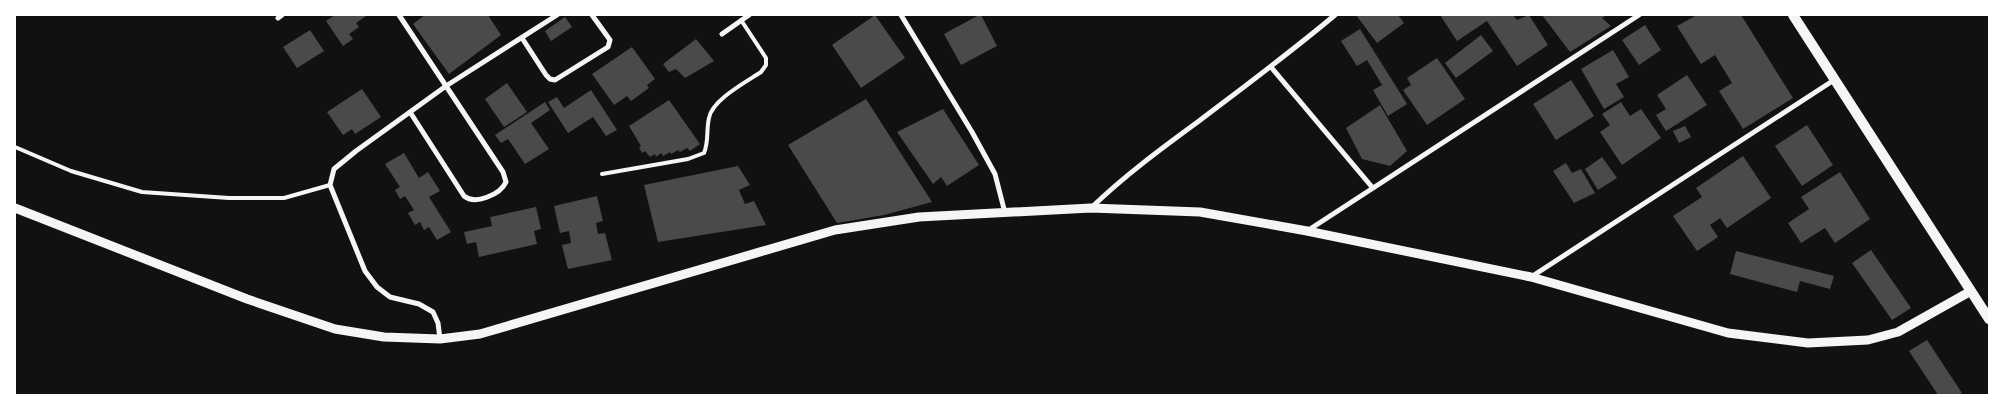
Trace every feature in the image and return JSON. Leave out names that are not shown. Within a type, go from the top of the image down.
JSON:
[{"type":"main road","points":[[1793,15],[1989,319]]},
{"type":"street","points":[[399,15],[506,177],[504,188],[475,201],[469,200],[464,196],[410,112]]},
{"type":"street","points":[[440,340],[438,323],[433,312],[419,304],[390,297],[377,287],[365,271],[330,185],[334,169],[356,150],[446,86],[557,15]]},
{"type":"street","points":[[522,38],[546,75],[550,79],[556,80],[608,47],[610,40],[592,15]]},
{"type":"street","points":[[722,34],[749,15]]},
{"type":"street","points":[[902,15],[995,174],[1005,212]]},
{"type":"street","points":[[1091,208],[1155,153],[1271,67],[1335,15]]},
{"type":"street","points":[[1307,231],[1639,15]]},
{"type":"street","points":[[1271,67],[1372,187]]},
{"type":"street","points":[[1531,277],[1834,80]]},
{"type":"street","points":[[15,208],[247,299],[335,329],[384,337],[440,340],[480,334],[835,230],[918,217],[1091,208],[1200,212],[1307,231],[1531,277],[1728,333],[1808,343],[1868,340],[1898,332],[1971,291]]},
{"type":"lane","points":[[602,174],[688,159],[704,153],[708,143],[708,120],[711,110],[718,102],[761,72],[766,65],[766,58],[741,20]]},
{"type":"lane","points":[[15,147],[71,171],[142,192],[229,198],[284,198],[330,185]]},
{"type":"building","points":[[335,15],[366,16],[356,23],[359,27],[349,34],[353,39],[343,46],[326,21]]},
{"type":"building","points":[[425,15],[488,15],[501,35],[449,74],[413,24]]},
{"type":"building","points":[[875,15],[905,58],[861,88],[832,45]]},
{"type":"building","points":[[981,15],[997,46],[961,65],[944,34]]},
{"type":"building","points":[[1356,15],[1398,15],[1404,23],[1377,43]]},
{"type":"building","points":[[1440,15],[1513,15],[1517,20],[1529,15],[1548,45],[1517,66],[1487,21],[1457,41]]},
{"type":"building","points":[[1542,15],[1607,15],[1602,18],[1611,26],[1570,52]]},
{"type":"building","points":[[1697,15],[1741,15],[1793,98],[1743,129],[1719,91],[1732,83],[1715,55],[1701,64],[1677,26]]},
{"type":"building","points":[[565,17],[572,27],[551,41],[545,31]]},
{"type":"building","points":[[1645,25],[1661,50],[1639,65],[1622,40]]},
{"type":"building","points":[[1360,29],[1407,104],[1388,116],[1373,90],[1382,85],[1367,60],[1357,66],[1341,41]]},
{"type":"building","points":[[310,30],[324,51],[297,68],[283,47]]},
{"type":"building","points":[[1481,35],[1493,51],[1456,78],[1445,63]]},
{"type":"building","points":[[696,39],[714,61],[685,78],[676,69],[669,72],[663,64]]},
{"type":"building","points":[[632,47],[655,79],[647,85],[649,88],[631,101],[627,96],[614,105],[592,74]]},
{"type":"building","points":[[1613,50],[1629,77],[1616,84],[1624,97],[1604,109],[1581,69]]},
{"type":"building","points":[[1437,58],[1465,99],[1427,125],[1403,90],[1411,85],[1407,78]]},
{"type":"building","points":[[1687,75],[1707,105],[1666,131],[1656,115],[1666,109],[1657,95]]},
{"type":"building","points":[[1571,80],[1594,116],[1556,140],[1533,104]]},
{"type":"building","points":[[507,83],[527,112],[504,127],[485,99]]},
{"type":"building","points":[[362,89],[381,117],[355,134],[352,129],[343,135],[327,112]]},
{"type":"building","points":[[591,90],[617,130],[606,136],[593,117],[568,133],[548,102],[557,97],[564,108]]},
{"type":"building","points":[[866,99],[932,202],[884,215],[837,223],[788,145]]},
{"type":"building","points":[[669,100],[700,144],[690,151],[687,148],[680,152],[678,150],[663,156],[661,153],[656,157],[655,154],[650,157],[645,151],[642,153],[639,147],[641,146],[629,126]]},
{"type":"building","points":[[545,102],[550,110],[531,123],[549,149],[525,164],[508,139],[501,143],[495,135]]},
{"type":"building","points":[[1621,102],[1630,116],[1641,109],[1661,138],[1622,165],[1600,132],[1610,125],[1602,114]]},
{"type":"building","points":[[1380,105],[1407,151],[1390,166],[1362,159],[1346,128]]},
{"type":"building","points":[[943,109],[979,165],[947,186],[941,177],[933,184],[897,132]]},
{"type":"building","points":[[1807,125],[1833,165],[1802,186],[1775,146]]},
{"type":"building","points":[[1685,126],[1691,137],[1679,143],[1673,131]]},
{"type":"building","points":[[404,153],[419,178],[428,172],[440,191],[429,197],[451,232],[437,240],[429,227],[424,230],[420,222],[415,225],[408,213],[414,210],[405,196],[400,199],[395,190],[400,187],[385,164]]},
{"type":"building","points":[[1743,156],[1771,198],[1727,228],[1720,218],[1710,225],[1718,237],[1697,251],[1673,216],[1702,197],[1696,188]]},
{"type":"building","points":[[1602,157],[1617,178],[1598,190],[1585,169]]},
{"type":"building","points":[[1566,163],[1572,173],[1581,169],[1595,193],[1574,203],[1553,171]]},
{"type":"building","points":[[738,166],[750,185],[739,190],[745,204],[754,201],[766,225],[658,242],[644,185]]},
{"type":"building","points":[[1840,172],[1870,219],[1835,243],[1825,228],[1801,243],[1788,223],[1809,209],[1801,197]]},
{"type":"building","points":[[597,196],[603,221],[596,223],[598,234],[605,233],[612,260],[568,269],[562,245],[571,243],[569,231],[560,233],[554,206]]},
{"type":"building","points":[[536,207],[541,229],[534,231],[537,244],[479,257],[476,242],[467,244],[464,232],[492,226],[490,217]]},
{"type":"building","points":[[1871,250],[1911,308],[1892,320],[1852,263]]},
{"type":"building","points":[[1736,251],[1834,276],[1830,289],[1800,281],[1797,292],[1730,274]]},
{"type":"building","points":[[1927,340],[1962,393],[1959,395],[1938,395],[1909,351]]}]
